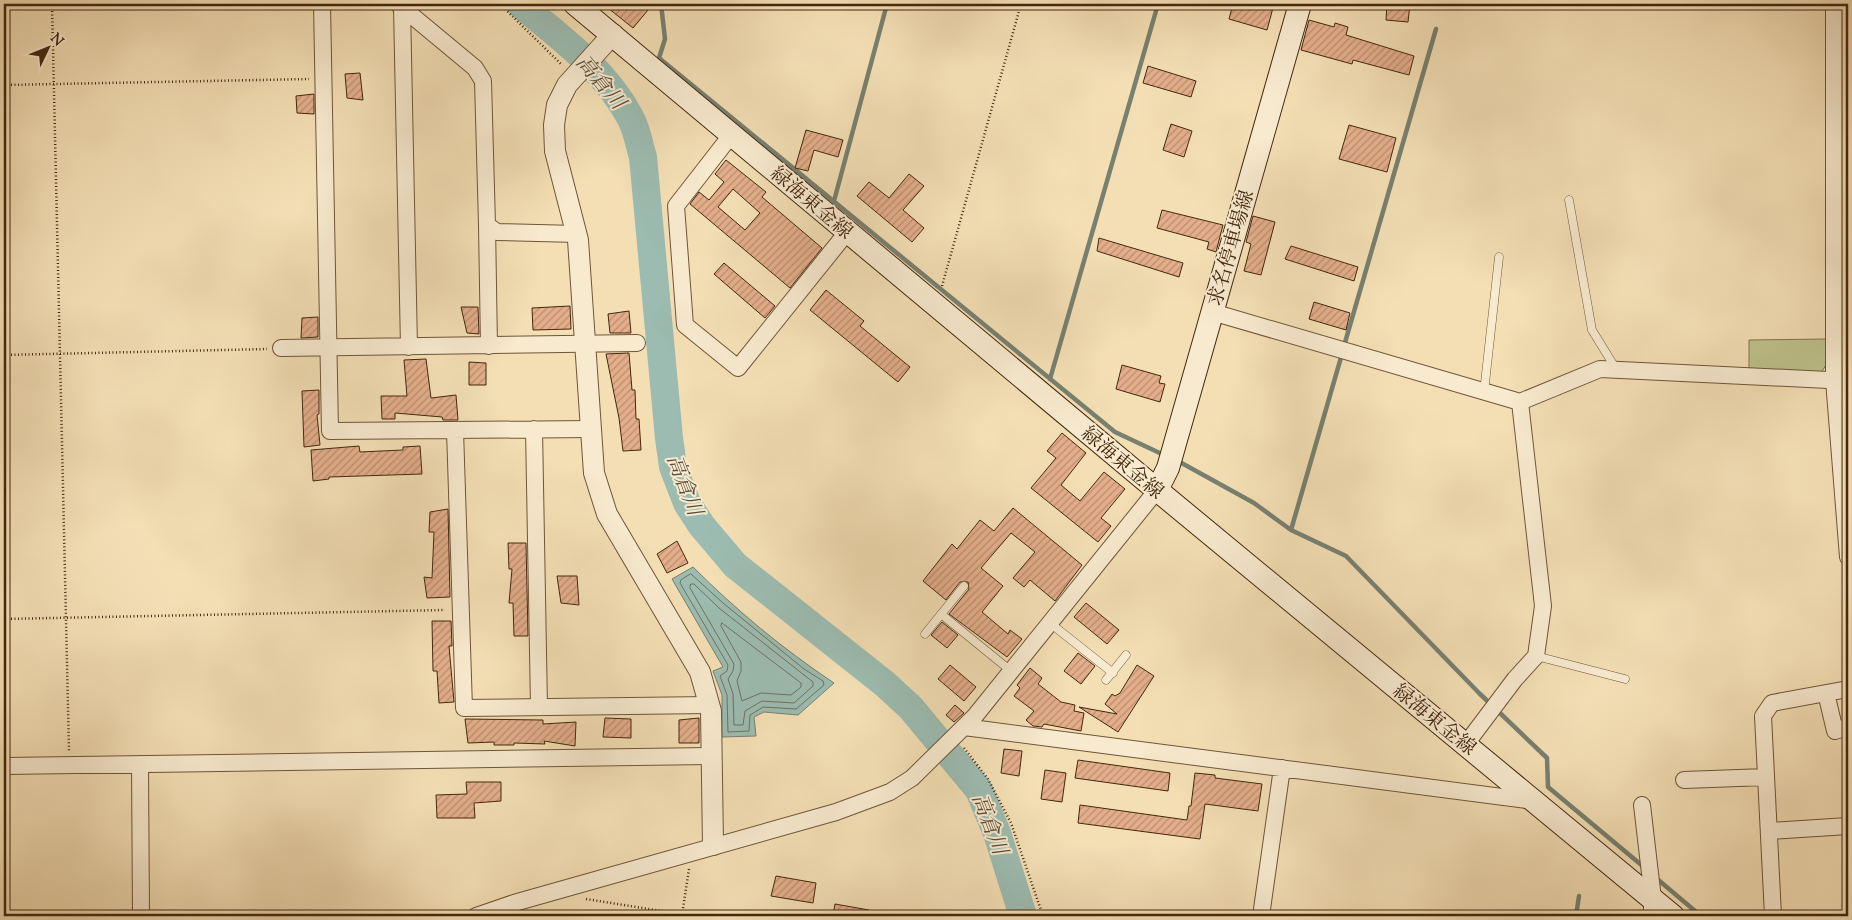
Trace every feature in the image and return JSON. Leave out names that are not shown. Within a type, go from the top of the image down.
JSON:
[{"type":"main road","name":"緑海東金線","points":[[576,4],[607,40],[732,134],[1157,490],[1536,801],[1652,908],[1673,916]]},
{"type":"main road","name":"求名停車場線","points":[[1157,490],[1168,468],[1300,4]]},
{"type":"street","points":[[322,4],[330,431],[591,429]]},
{"type":"street","points":[[1834,4],[1841,381],[1848,557]]},
{"type":"street","points":[[400,6],[475,68],[483,81],[489,346]]},
{"type":"street","points":[[400,6],[409,347]]},
{"type":"street","points":[[607,40],[567,85],[557,105],[554,125],[555,152],[576,234],[594,473],[607,514],[700,672],[710,705],[713,845]]},
{"type":"street","points":[[732,134],[676,206],[685,325],[738,368],[848,231]]},
{"type":"street","points":[[487,225],[497,232],[576,234]]},
{"type":"street","points":[[1212,312],[1520,402],[1600,369],[1841,381]]},
{"type":"street","points":[[281,348],[637,343]]},
{"type":"street","points":[[1466,744],[1515,679],[1536,656],[1543,606],[1520,402]]},
{"type":"street","points":[[534,429],[539,707]]},
{"type":"street","points":[[455,430],[464,708],[710,705]]},
{"type":"street","points":[[476,916],[713,845],[836,812],[890,792],[929,764],[957,735],[1157,490]]},
{"type":"street","points":[[1773,916],[1763,716],[1772,703],[1848,689]]},
{"type":"street","points":[[1826,693],[1835,731],[1848,727]]},
{"type":"street","points":[[957,735],[1282,768],[1536,801]]},
{"type":"street","points":[[4,766],[710,756]]},
{"type":"street","points":[[140,764],[141,916]]},
{"type":"street","points":[[1261,916],[1282,768]]},
{"type":"street","points":[[1684,780],[1766,777]]},
{"type":"street","points":[[1642,805],[1652,908]]},
{"type":"street","points":[[1769,831],[1848,826]]},
{"type":"lane","points":[[1569,200],[1592,330],[1616,369]]},
{"type":"lane","points":[[1484,393],[1499,257]]},
{"type":"lane","points":[[926,634],[964,586]]},
{"type":"lane","points":[[941,614],[1011,671]]},
{"type":"lane","points":[[1050,623],[1112,672]]},
{"type":"lane","points":[[1106,680],[1126,656]]},
{"type":"lane","points":[[1536,656],[1625,679]]},
{"type":"path","points":[[52,4],[69,765]]},
{"type":"path","points":[[500,4],[575,75]]},
{"type":"path","points":[[936,306],[1020,4]]},
{"type":"path","points":[[4,85],[324,79]]},
{"type":"path","points":[[4,354],[281,348]]},
{"type":"path","points":[[4,620],[461,610]]},
{"type":"path","points":[[957,735],[988,779],[999,799],[1020,849],[1043,916]]},
{"type":"path","points":[[682,916],[691,852]]},
{"type":"path","points":[[572,886],[588,901],[693,916]]},
{"type":"green space","points":[[1826,339],[1826,365],[1821,373],[1749,370],[1749,340]]},
{"type":"water","points":[[693,567],[760,628],[796,657],[834,683],[798,715],[764,712],[754,717],[756,736],[722,737],[722,695],[713,671],[723,667],[672,579]]},
{"type":"building","points":[[603,4],[653,4],[633,28]]},
{"type":"building","points":[[1233,4],[1274,4],[1267,30],[1229,19]]},
{"type":"building","points":[[1387,4],[1410,4],[1408,22],[1386,20]]},
{"type":"building","points":[[1309,20],[1334,27],[1335,23],[1348,27],[1346,35],[1414,56],[1409,75],[1353,60],[1352,64],[1301,50]]},
{"type":"building","points":[[1148,66],[1196,81],[1191,97],[1143,83]]},
{"type":"building","points":[[360,73],[363,100],[347,98],[345,74]]},
{"type":"building","points":[[314,94],[314,114],[297,113],[296,96]]},
{"type":"building","points":[[1171,124],[1192,131],[1184,157],[1163,150]]},
{"type":"building","points":[[1349,125],[1396,138],[1387,172],[1339,159]]},
{"type":"building","points":[[806,130],[843,140],[838,157],[814,150],[808,171],[795,168]]},
{"type":"building","points":[[726,160],[766,192],[762,197],[822,248],[790,288],[690,204],[699,192],[709,200],[724,182],[715,174]],"holes":[[[733,189],[760,213],[745,230],[718,207]]]},
{"type":"building","points":[[909,174],[924,186],[903,210],[924,228],[912,242],[857,196],[869,182],[889,198]]},
{"type":"building","points":[[1162,210],[1223,225],[1216,252],[1207,249],[1209,242],[1157,228]]},
{"type":"building","points":[[1253,216],[1275,222],[1261,275],[1244,271],[1251,244],[1246,242]]},
{"type":"building","points":[[1099,238],[1183,263],[1179,277],[1097,251]]},
{"type":"building","points":[[1291,246],[1358,267],[1354,281],[1285,259]]},
{"type":"building","points":[[724,263],[775,306],[765,318],[714,274]]},
{"type":"building","points":[[826,290],[864,321],[860,326],[910,367],[898,382],[810,310]]},
{"type":"building","points":[[1314,302],[1350,313],[1346,330],[1309,319]]},
{"type":"building","points":[[570,306],[571,329],[533,330],[532,308]]},
{"type":"building","points":[[461,307],[478,307],[479,334],[467,333]]},
{"type":"building","points":[[629,311],[631,333],[610,333],[608,314]]},
{"type":"building","points":[[318,317],[318,337],[301,338],[302,318]]},
{"type":"building","points":[[629,353],[632,390],[635,390],[636,419],[639,419],[641,450],[623,451],[619,418],[606,354]]},
{"type":"building","points":[[426,359],[431,398],[456,395],[458,420],[443,420],[442,417],[395,413],[395,419],[382,419],[381,396],[407,396],[404,360]]},
{"type":"building","points":[[469,362],[486,363],[486,385],[469,385]]},
{"type":"building","points":[[1122,365],[1161,376],[1159,383],[1165,384],[1160,402],[1116,389]]},
{"type":"building","points":[[319,390],[319,414],[317,415],[320,445],[304,447],[302,391]]},
{"type":"building","points":[[1062,433],[1086,453],[1061,485],[1080,501],[1104,472],[1125,489],[1101,518],[1111,526],[1098,542],[1031,488],[1056,458],[1047,451]]},
{"type":"building","points":[[359,446],[360,452],[403,450],[403,447],[420,446],[422,474],[329,477],[329,479],[313,481],[311,450]]},
{"type":"building","points":[[1013,508],[1082,565],[1055,601],[1030,580],[1024,587],[1013,578],[1035,552],[1011,533],[981,568],[1003,586],[982,612],[1008,634],[1010,630],[1022,639],[1007,657],[949,614],[969,589],[968,582],[960,582],[946,600],[923,581],[952,544],[957,549],[980,520],[994,531]]},
{"type":"building","points":[[448,509],[450,597],[427,598],[424,577],[432,578],[434,532],[429,532],[430,512]]},
{"type":"building","points":[[677,541],[688,563],[667,573],[657,554]]},
{"type":"building","points":[[508,543],[526,543],[528,636],[514,636],[513,603],[509,603],[512,569],[509,569]]},
{"type":"building","points":[[557,576],[577,576],[579,605],[561,603]]},
{"type":"building","points":[[1086,603],[1119,630],[1107,644],[1074,617]]},
{"type":"building","points":[[432,621],[451,621],[452,646],[449,646],[454,702],[439,703],[437,671],[433,671]]},
{"type":"building","points":[[942,622],[958,635],[947,648],[931,635]]},
{"type":"building","points":[[1078,653],[1095,666],[1081,684],[1064,671]]},
{"type":"building","points":[[950,665],[976,687],[964,701],[938,679]]},
{"type":"building","points":[[1137,665],[1154,676],[1118,732],[1079,707],[1117,714],[1105,704],[1112,694],[1115,696],[1120,693]]},
{"type":"building","points":[[1030,668],[1042,678],[1038,684],[1061,702],[1075,705],[1074,711],[1084,713],[1081,731],[1044,724],[1042,727],[1033,726],[1026,720],[1034,711],[1014,696],[1020,688],[1017,685]]},
{"type":"building","points":[[955,705],[964,713],[954,722],[946,715]]},
{"type":"building","points":[[605,718],[631,719],[631,738],[603,737]]},
{"type":"building","points":[[699,718],[699,743],[679,743],[679,720]]},
{"type":"building","points":[[465,719],[543,720],[543,724],[576,722],[575,746],[544,741],[545,744],[514,743],[514,745],[494,745],[494,742],[468,743]]},
{"type":"building","points":[[1004,749],[1022,751],[1019,776],[1001,773]]},
{"type":"building","points":[[1078,760],[1170,773],[1168,791],[1075,778]]},
{"type":"building","points":[[1045,770],[1066,773],[1062,802],[1041,799]]},
{"type":"building","points":[[1195,773],[1215,775],[1215,778],[1262,784],[1258,811],[1205,804],[1200,839],[1078,823],[1080,805],[1187,820],[1189,806],[1191,806]]},
{"type":"building","points":[[466,782],[501,782],[501,801],[474,803],[475,818],[437,818],[436,795],[467,794]]},
{"type":"building","points":[[776,876],[816,883],[813,903],[771,896]]},
{"type":"building","points":[[835,904],[869,910],[868,916],[833,916]]},
{"type":"waterway","name":"高倉川","points":[[520,4],[595,69],[620,100],[636,132],[643,157],[669,438],[673,467],[687,503],[702,526],[735,565],[885,684],[911,708],[979,790],[997,833],[1023,916]]},
{"type":"waterway","points":[[661,4],[665,39],[659,58],[1115,432],[1164,455]]},
{"type":"waterway","points":[[834,201],[887,4]]},
{"type":"waterway","points":[[1050,379],[1158,4]]},
{"type":"waterway","points":[[1344,346],[1436,29]]},
{"type":"waterway","points":[[1178,461],[1254,503],[1291,530],[1342,354]]},
{"type":"waterway","points":[[1291,530],[1346,556],[1479,693],[1547,758],[1548,787],[1645,868]]},
{"type":"waterway","points":[[1656,878],[1701,916]]},
{"type":"waterway","points":[[1576,916],[1579,896]]}]
